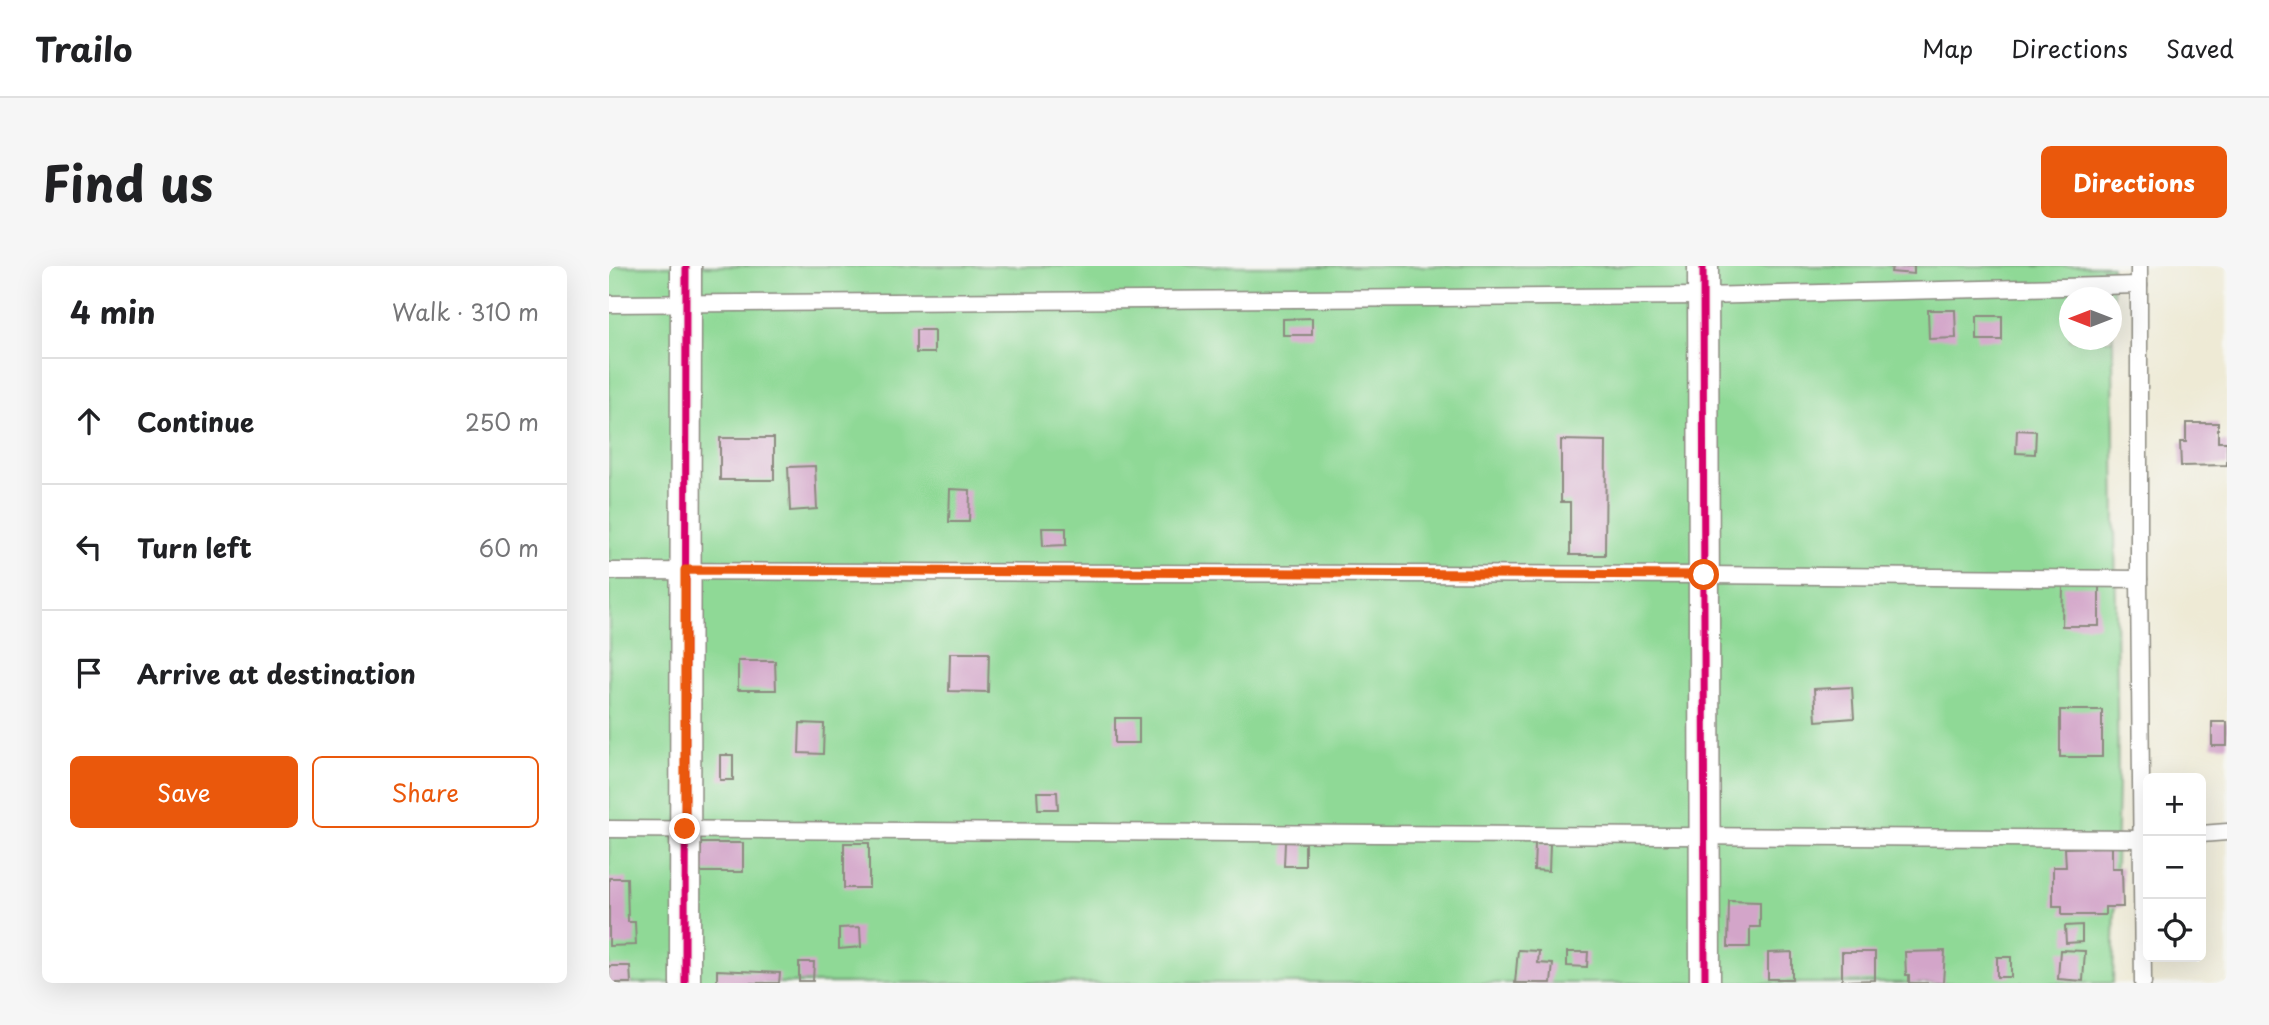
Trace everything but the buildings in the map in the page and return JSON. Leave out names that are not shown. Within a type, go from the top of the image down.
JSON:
[{"type":"street","points":[[685,983],[686,266]]},
{"type":"street","points":[[1703,266],[1705,983]]},
{"type":"lane","points":[[2140,266],[2139,579],[2145,836]]},
{"type":"lane","points":[[609,304],[1703,296],[2139,285]]},
{"type":"lane","points":[[609,571],[2139,579]]},
{"type":"lane","points":[[609,829],[2143,839]]},
{"type":"lane","points":[[2206,834],[2227,832]]},
{"type":"lane","points":[[2143,983],[2144,899]]},
{"type":"green space","points":[[609,266],[2112,266],[2112,287],[2059,287],[2059,350],[2113,350],[2118,786],[2113,983],[609,983]]},
{"type":"cycle path","points":[[685,983],[686,266]]},
{"type":"cycle path","points":[[1703,266],[1705,983]]},
{"type":"route","points":[[685,829],[685,570],[1704,575]]}]
